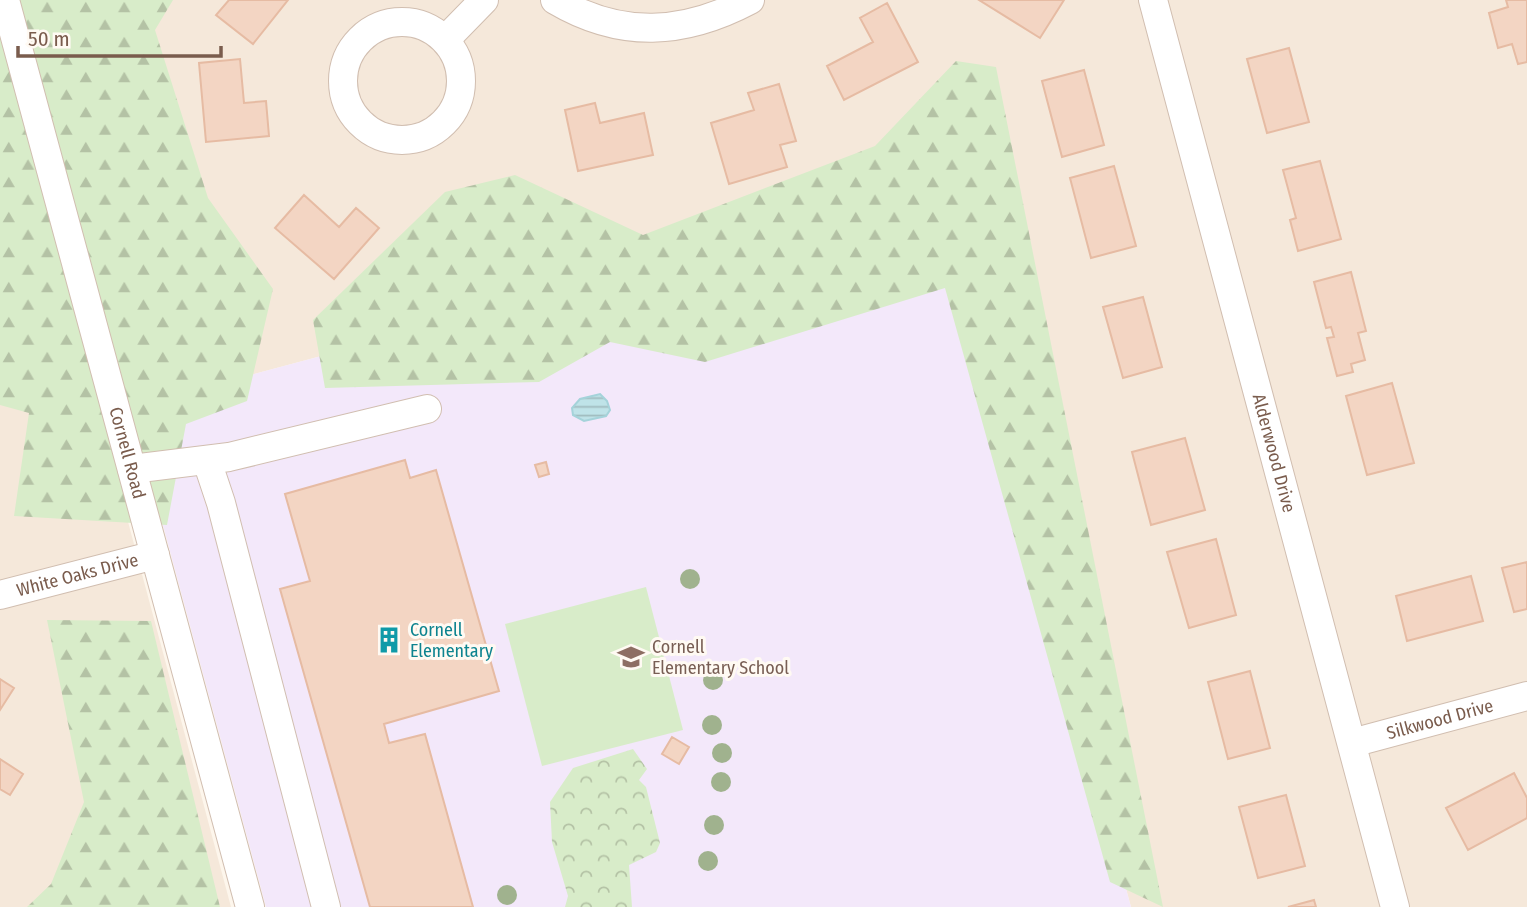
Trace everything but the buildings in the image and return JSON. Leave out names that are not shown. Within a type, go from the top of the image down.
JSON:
[{"type":"street","name":"Cornell Road","points":[[5,0],[250,907]]},
{"type":"street","points":[[445,40],[484,0]]},
{"type":"street","points":[[555,0],[575,12],[601,22],[640,29],[686,26],[730,11],[750,0]]},
{"type":"street","name":"Alderwood Drive","points":[[1153,0],[1395,907]]},
{"type":"street","points":[[404,22],[433,30],[445,40],[460,66],[462,82],[460,97],[444,123],[431,133],[401,140],[386,138],[359,122],[348,103],[343,80],[351,50],[361,38],[381,26],[404,22]]},
{"type":"street","points":[[132,469],[207,461],[427,409]]},
{"type":"street","points":[[207,461],[221,503],[326,907]]},
{"type":"street","name":"White Oaks Drive","points":[[0,595],[155,555]]},
{"type":"street","name":"Silkwood Drive","points":[[1352,743],[1527,696]]},
{"type":"shaded area","points":[[21,0],[1527,0],[1527,907],[1131,907],[937,191],[131,407]]},
{"type":"shaded area","points":[[0,47],[127,518],[231,907],[0,907]]},
{"type":"shaded area","name":"Cornell Elementary School","points":[[938,191],[1131,907],[266,907],[131,407]]},
{"type":"green space","points":[[0,0],[173,0],[155,30],[208,198],[273,289],[247,401],[186,424],[167,525],[14,516],[29,413],[0,405]]},
{"type":"green space","points":[[956,61],[996,67],[1163,907],[1110,882],[945,288],[705,362],[610,342],[539,382],[325,388],[313,320],[445,192],[515,175],[643,235],[875,146]]},
{"type":"green space","points":[[646,587],[683,730],[542,766],[505,624]]},
{"type":"green space","points":[[47,620],[151,621],[220,907],[27,907],[51,884],[84,802]]},
{"type":"green space","points":[[633,749],[647,769],[639,780],[646,787],[660,843],[656,852],[629,865],[632,907],[565,907],[568,896],[552,842],[550,802],[573,768]]},
{"type":"water","points":[[600,394],[607,401],[610,410],[606,416],[584,421],[573,415],[572,408],[580,399]]},
{"type":"place","name":"Cornell Elementary","points":[[389,640]]},
{"type":"place","name":"Cornell Elementary School","points":[[631,657]]}]
